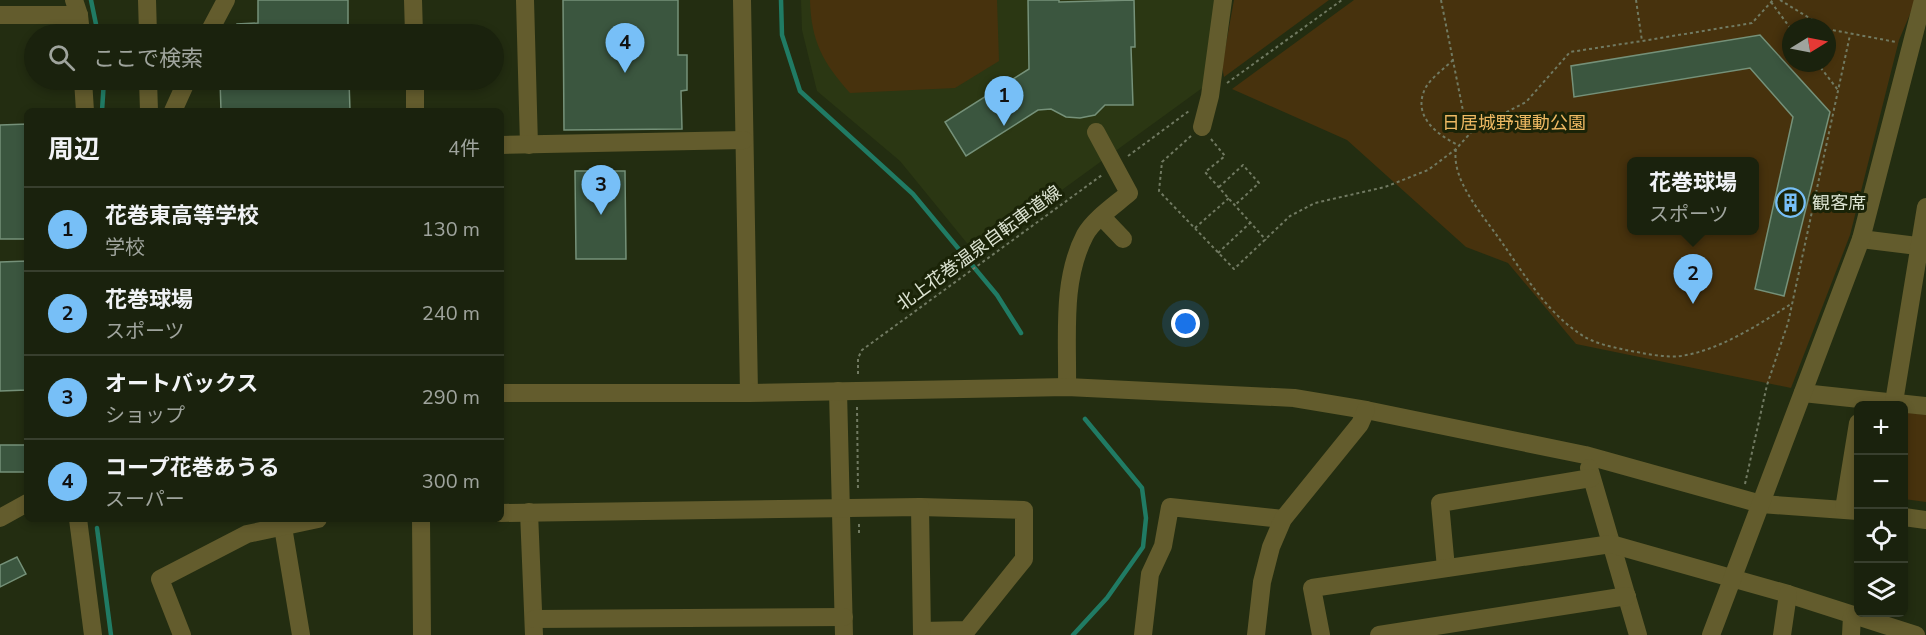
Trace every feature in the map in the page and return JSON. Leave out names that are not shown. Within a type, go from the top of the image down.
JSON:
[{"type":"street","points":[[147,0],[148,24]]},
{"type":"street","points":[[213,24],[226,0]]},
{"type":"street","points":[[413,0],[414,24]]},
{"type":"street","points":[[525,0],[529,145]]},
{"type":"street","points":[[742,0],[749,393]]},
{"type":"street","points":[[1202,127],[1210,96],[1223,0]]},
{"type":"street","points":[[1711,635],[1861,239],[1918,43],[1923,0]]},
{"type":"street","points":[[0,15],[76,7],[79,24]]},
{"type":"street","points":[[84,90],[85,108]]},
{"type":"street","points":[[148,90],[149,108]]},
{"type":"street","points":[[174,108],[182,90]]},
{"type":"street","points":[[415,90],[415,108]]},
{"type":"street","points":[[1068,387],[1068,302],[1073,267],[1086,233],[1129,193],[1096,132]]},
{"type":"street","points":[[504,145],[744,140]]},
{"type":"street","points":[[1894,401],[1924,247],[1926,207]]},
{"type":"street","points":[[1102,217],[1123,239]]},
{"type":"street","points":[[1861,239],[1924,247]]},
{"type":"street","points":[[504,393],[749,393],[1068,387],[1294,398],[1366,410],[1585,455],[1761,504],[1851,510],[1855,455]]},
{"type":"street","points":[[529,512],[534,627],[844,626],[850,508],[838,391]]},
{"type":"street","points":[[1803,393],[1854,402]]},
{"type":"street","points":[[1908,403],[1926,405]]},
{"type":"street","points":[[1256,635],[1262,582],[1271,547],[1283,519],[1360,424],[1366,410]]},
{"type":"street","points":[[1585,455],[1638,635]]},
{"type":"street","points":[[1446,568],[1440,503],[1592,478]]},
{"type":"street","points":[[0,518],[24,505]]},
{"type":"street","points":[[504,513],[920,507],[1024,510],[1024,559],[967,630],[922,633],[920,507]]},
{"type":"street","points":[[1143,635],[1150,574],[1163,546],[1170,507],[1283,519]]},
{"type":"street","points":[[1908,518],[1926,520]]},
{"type":"street","points":[[78,522],[93,635]]},
{"type":"street","points":[[182,635],[159,579],[247,534],[305,522]]},
{"type":"street","points":[[421,522],[422,635]]},
{"type":"street","points":[[283,527],[301,635]]},
{"type":"street","points":[[1321,635],[1312,588],[1611,544],[1788,594],[1916,635]]},
{"type":"street","points":[[1782,635],[1788,594]]},
{"type":"street","points":[[1379,635],[1627,596]]},
{"type":"street","points":[[1851,635],[1852,616]]},
{"type":"path","name":"北上花巻温泉自転車道線","points":[[859,542],[850,508],[858,358],[862,350],[1342,0]]},
{"type":"path","points":[[1442,0],[1468,135]]},
{"type":"path","points":[[1636,0],[1642,41]]},
{"type":"path","points":[[1780,0],[1809,18]]},
{"type":"path","points":[[1266,240],[1205,172],[1225,156],[1202,127],[1162,162],[1159,191],[1234,269],[1266,240],[1290,216],[1315,203],[1384,188],[1428,170],[1457,147],[1474,129],[1526,102],[1570,52],[1752,23],[1772,1],[1784,18]]},
{"type":"path","points":[[1836,31],[1918,43]]},
{"type":"path","points":[[1742,499],[1767,385],[1792,303],[1850,34]]},
{"type":"path","points":[[1453,60],[1426,86],[1421,102],[1425,120],[1436,134],[1457,147]]},
{"type":"path","points":[[1824,72],[1838,90]]},
{"type":"path","points":[[1457,147],[1454,161],[1464,185],[1527,278],[1549,307],[1575,331],[1597,344],[1647,354],[1680,356],[1714,346],[1753,328],[1792,303]]},
{"type":"path","points":[[1219,187],[1243,165],[1260,183],[1235,206]]},
{"type":"path","points":[[1194,229],[1229,198]]},
{"type":"path","points":[[1218,253],[1251,222]]},
{"type":"shaded area","points":[[801,0],[1227,0],[1216,78],[975,253],[900,161],[817,91],[802,30]]},
{"type":"green space","points":[[810,0],[997,0],[999,61],[955,88],[850,93],[832,72],[820,51],[813,28]]},
{"type":"green space","points":[[1234,0],[1329,0],[1224,77],[1222,66]]},
{"type":"green space","name":"日居城野運動公園","points":[[1354,0],[1916,0],[1899,40],[1850,235],[1791,388],[1576,344],[1508,263],[1466,247],[1347,140],[1232,89]]},
{"type":"green space","points":[[1908,413],[1926,415],[1926,502],[1908,500]]},
{"type":"building","points":[[258,0],[348,0],[348,24],[237,24],[258,23]]},
{"type":"building","points":[[563,0],[678,0],[678,55],[687,55],[687,90],[681,91],[682,129],[564,130]]},
{"type":"building","points":[[1028,0],[1059,0],[1059,2],[1134,0],[1135,47],[1131,47],[1133,105],[1105,105],[1095,115],[1080,118],[1066,117],[1051,109],[1038,110],[966,156],[945,122],[1029,69]]},
{"type":"building","name":"観客席","points":[[1760,35],[1782,59],[1782,72],[1794,72],[1830,112],[1784,296],[1755,289],[1793,117],[1750,68],[1574,97],[1571,66]]},
{"type":"building","points":[[220,90],[349,90],[350,108],[221,108]]},
{"type":"building","points":[[24,124],[24,239],[0,239],[0,125]]},
{"type":"building","points":[[575,171],[625,171],[626,259],[576,259]]},
{"type":"building","points":[[24,261],[24,390],[0,391],[0,262]]},
{"type":"building","points":[[0,445],[24,445],[24,472],[0,472]]},
{"type":"building","points":[[17,557],[26,574],[0,587],[0,565]]},
{"type":"waterway","points":[[91,0],[96,24]]},
{"type":"waterway","points":[[781,0],[782,35],[800,91],[913,194],[997,295],[1021,333]]},
{"type":"waterway","points":[[102,108],[103,90]]},
{"type":"waterway","points":[[1073,635],[1107,598],[1143,547],[1146,518],[1142,488],[1085,419]]},
{"type":"waterway","points":[[97,528],[111,635]]},
{"type":"place","name":"コープ花巻あうる","points":[[625,73]]},
{"type":"place","name":"花巻東高等学校","points":[[1004,126]]},
{"type":"place","name":"観客席","points":[[1791,203]]},
{"type":"place","name":"オートバックス","points":[[601,215]]},
{"type":"place","name":"花巻球場","points":[[1693,304]]}]
